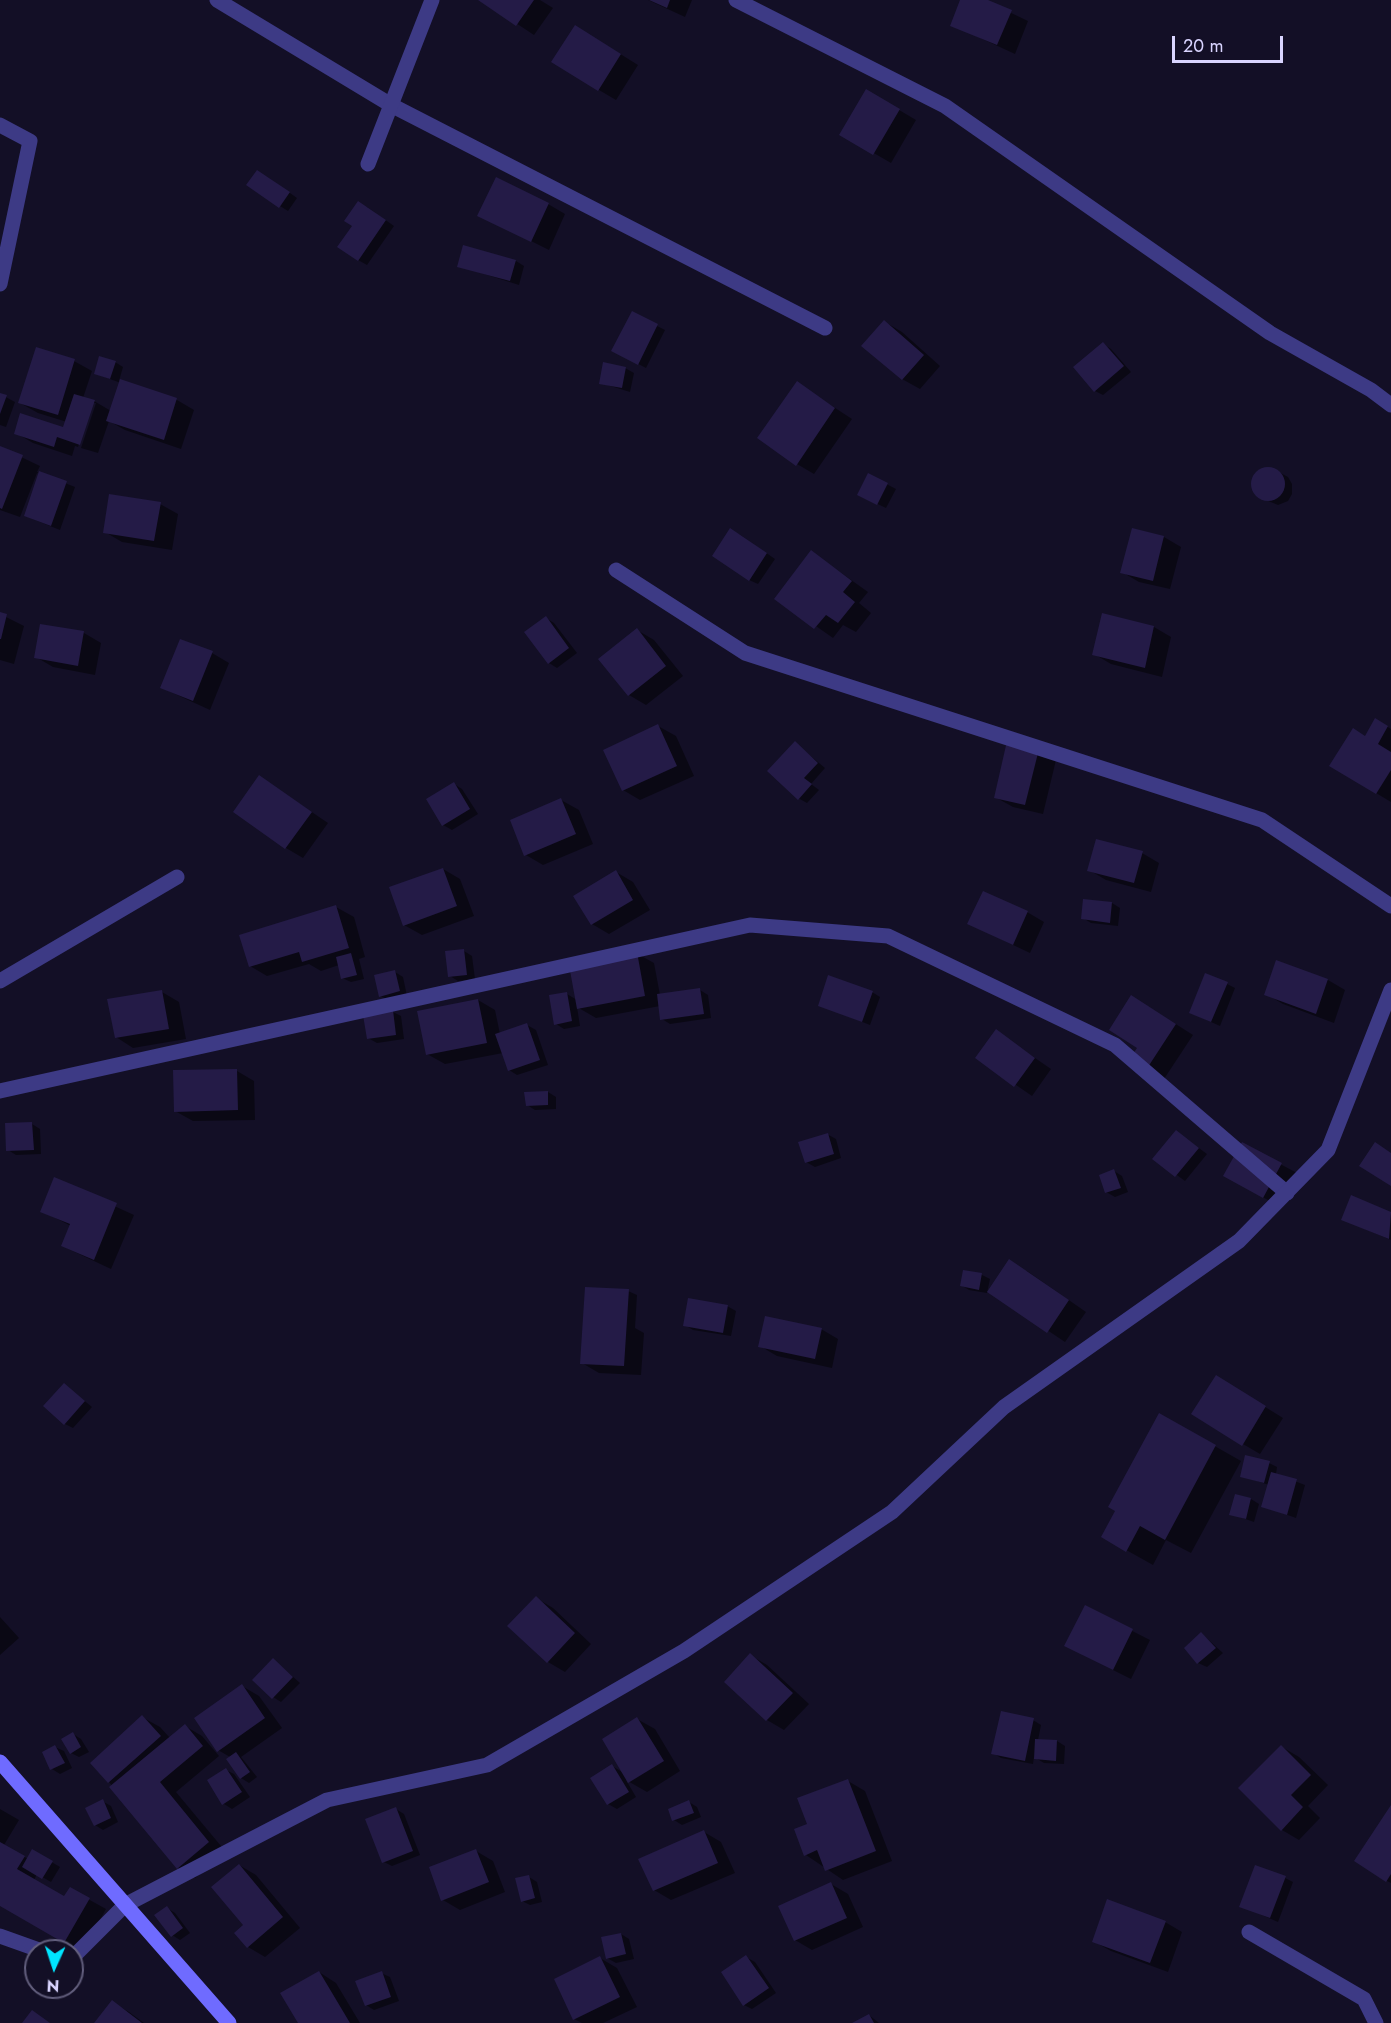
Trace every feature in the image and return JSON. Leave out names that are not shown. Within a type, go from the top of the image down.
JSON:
[{"type":"main road","points":[[0,1762],[229,2023]]},
{"type":"street","points":[[217,0],[391,105],[825,328]]},
{"type":"street","points":[[368,164],[432,0]]},
{"type":"street","points":[[736,0],[945,106],[1270,333],[1371,390],[1391,405]]},
{"type":"street","points":[[0,126],[30,141],[0,284]]},
{"type":"street","points":[[616,570],[745,653],[1262,820],[1391,906]]},
{"type":"street","points":[[0,981],[177,877]]},
{"type":"street","points":[[0,1091],[750,925],[888,936],[1115,1045],[1287,1193]]},
{"type":"street","points":[[84,1946],[125,1905],[327,1800],[487,1765],[684,1651],[892,1512],[1004,1407],[1239,1241],[1287,1193],[1328,1150],[1391,990]]},
{"type":"street","points":[[1249,1932],[1364,1999],[1376,2023]]},
{"type":"street","points":[[0,1936],[24,1945]]},
{"type":"building","points":[[478,0],[534,0],[516,26]]},
{"type":"building","points":[[649,0],[670,0],[667,8]]},
{"type":"building","points":[[960,0],[988,0],[1012,10],[997,45],[950,26]]},
{"type":"building","points":[[575,25],[621,54],[598,91],[551,62]]},
{"type":"building","points":[[866,89],[900,109],[873,155],[839,135]]},
{"type":"building","points":[[257,170],[290,192],[279,208],[246,185]]},
{"type":"building","points":[[496,177],[549,203],[531,242],[477,216]]},
{"type":"building","points":[[358,201],[386,220],[358,261],[337,247],[352,226],[344,221]]},
{"type":"building","points":[[463,245],[516,260],[510,281],[457,267]]},
{"type":"building","points":[[632,311],[658,324],[638,365],[611,351]]},
{"type":"building","points":[[884,320],[924,355],[902,380],[861,346]]},
{"type":"building","points":[[1103,342],[1124,366],[1094,392],[1073,367]]},
{"type":"building","points":[[36,347],[75,359],[58,415],[18,403]]},
{"type":"building","points":[[99,356],[116,361],[110,379],[94,374]]},
{"type":"building","points":[[603,362],[626,367],[622,388],[599,384]]},
{"type":"building","points":[[120,379],[177,398],[164,440],[106,421]]},
{"type":"building","points":[[797,381],[835,408],[796,466],[757,438]]},
{"type":"building","points":[[0,393],[7,395],[0,414]]},
{"type":"building","points":[[74,394],[95,400],[80,445],[57,437],[54,447],[14,434],[20,413],[63,427]]},
{"type":"building","points":[[0,446],[23,455],[2,509],[0,508]]},
{"type":"building","points":[[1268,467],[1280,472],[1285,484],[1280,496],[1268,501],[1256,496],[1251,484],[1256,472]]},
{"type":"building","points":[[39,471],[67,481],[51,526],[24,516]]},
{"type":"building","points":[[868,473],[888,483],[877,505],[857,495]]},
{"type":"building","points":[[109,494],[161,502],[154,541],[103,533]]},
{"type":"building","points":[[730,528],[767,553],[749,581],[712,556]]},
{"type":"building","points":[[1132,528],[1164,536],[1153,581],[1120,573]]},
{"type":"building","points":[[811,550],[852,581],[843,592],[855,602],[838,623],[826,615],[814,629],[774,599]]},
{"type":"building","points":[[0,612],[7,614],[1,639],[0,639]]},
{"type":"building","points":[[1102,613],[1154,626],[1145,668],[1092,655]]},
{"type":"building","points":[[546,616],[569,648],[548,664],[524,632]]},
{"type":"building","points":[[40,624],[84,631],[78,666],[34,658]]},
{"type":"building","points":[[637,628],[666,666],[628,696],[598,659]]},
{"type":"building","points":[[180,639],[213,651],[193,701],[160,688]]},
{"type":"building","points":[[1375,718],[1388,726],[1378,744],[1391,752],[1391,770],[1376,794],[1329,766],[1353,728],[1365,736]]},
{"type":"building","points":[[658,724],[677,766],[622,791],[603,750]]},
{"type":"building","points":[[795,741],[818,763],[804,778],[812,784],[798,800],[767,771]]},
{"type":"building","points":[[1007,741],[1039,749],[1025,805],[994,798]]},
{"type":"building","points":[[259,775],[312,812],[285,849],[233,812]]},
{"type":"building","points":[[454,782],[470,809],[442,826],[426,799]]},
{"type":"building","points":[[561,798],[576,834],[524,856],[510,820]]},
{"type":"building","points":[[1096,839],[1143,851],[1134,883],[1087,871]]},
{"type":"building","points":[[443,868],[457,906],[403,926],[389,887]]},
{"type":"building","points":[[616,870],[633,900],[591,925],[573,896]]},
{"type":"building","points":[[983,891],[1028,911],[1013,945],[967,924]]},
{"type":"building","points":[[1083,899],[1112,902],[1110,923],[1081,919]]},
{"type":"building","points":[[336,905],[349,948],[302,962],[299,952],[249,967],[239,935]]},
{"type":"building","points":[[464,949],[467,975],[448,977],[445,951]]},
{"type":"building","points":[[637,952],[645,996],[577,1009],[569,965]]},
{"type":"building","points":[[351,953],[357,975],[341,979],[336,957]]},
{"type":"building","points":[[1276,960],[1328,979],[1316,1014],[1264,995]]},
{"type":"building","points":[[395,970],[400,991],[379,997],[374,975]]},
{"type":"building","points":[[1205,973],[1228,982],[1211,1022],[1189,1013]]},
{"type":"building","points":[[828,975],[873,991],[862,1022],[818,1006]]},
{"type":"building","points":[[700,988],[704,1014],[660,1020],[657,994]]},
{"type":"building","points":[[162,990],[169,1029],[115,1038],[107,999]]},
{"type":"building","points":[[567,992],[572,1021],[554,1025],[549,995]]},
{"type":"building","points":[[1131,995],[1176,1024],[1146,1070],[1129,1060],[1137,1048],[1109,1030]]},
{"type":"building","points":[[478,999],[487,1043],[426,1055],[417,1011]]},
{"type":"building","points":[[393,1010],[396,1035],[367,1039],[363,1015]]},
{"type":"building","points":[[527,1023],[540,1060],[508,1071],[495,1034]]},
{"type":"building","points":[[996,1029],[1035,1058],[1014,1087],[975,1058]]},
{"type":"building","points":[[237,1069],[238,1110],[174,1112],[173,1070]]},
{"type":"building","points":[[548,1091],[548,1105],[526,1106],[524,1092]]},
{"type":"building","points":[[32,1122],[34,1150],[6,1151],[5,1123]]},
{"type":"building","points":[[1176,1130],[1199,1148],[1175,1177],[1152,1159]]},
{"type":"building","points":[[828,1133],[834,1154],[805,1163],[798,1142]]},
{"type":"building","points":[[1242,1142],[1282,1163],[1263,1198],[1223,1176]]},
{"type":"building","points":[[1375,1142],[1391,1153],[1391,1186],[1359,1166]]},
{"type":"building","points":[[1114,1169],[1121,1188],[1105,1193],[1099,1175]]},
{"type":"building","points":[[54,1177],[117,1203],[94,1260],[61,1246],[70,1224],[40,1212]]},
{"type":"building","points":[[1351,1195],[1391,1212],[1389,1239],[1341,1220]]},
{"type":"building","points":[[1009,1259],[1069,1300],[1047,1333],[987,1292]]},
{"type":"building","points":[[963,1270],[982,1273],[979,1290],[960,1286]]},
{"type":"building","points":[[585,1287],[629,1289],[624,1366],[580,1364]]},
{"type":"building","points":[[688,1298],[728,1305],[723,1333],[683,1326]]},
{"type":"building","points":[[765,1316],[822,1328],[815,1359],[758,1347]]},
{"type":"building","points":[[1216,1375],[1266,1406],[1242,1446],[1191,1414]]},
{"type":"building","points":[[64,1383],[85,1401],[64,1425],[43,1406]]},
{"type":"building","points":[[1159,1413],[1216,1445],[1165,1540],[1140,1526],[1126,1552],[1101,1537],[1115,1511],[1108,1507]]},
{"type":"building","points":[[1245,1455],[1270,1461],[1264,1483],[1240,1477]]},
{"type":"building","points":[[1271,1472],[1297,1479],[1287,1515],[1261,1507]]},
{"type":"building","points":[[1235,1494],[1251,1498],[1246,1519],[1229,1515]]},
{"type":"building","points":[[536,1596],[575,1633],[547,1663],[507,1626]]},
{"type":"building","points":[[1085,1605],[1133,1629],[1113,1670],[1064,1646]]},
{"type":"building","points":[[1201,1632],[1216,1648],[1197,1664],[1184,1648]]},
{"type":"building","points":[[750,1653],[793,1693],[766,1721],[724,1682]]},
{"type":"building","points":[[273,1658],[293,1677],[272,1699],[252,1680]]},
{"type":"building","points":[[242,1684],[265,1718],[217,1752],[194,1718]]},
{"type":"building","points":[[1001,1711],[1034,1718],[1025,1761],[991,1754]]},
{"type":"building","points":[[142,1715],[161,1736],[108,1783],[90,1763]]},
{"type":"building","points":[[637,1717],[664,1761],[628,1783],[602,1739]]},
{"type":"building","points":[[185,1724],[203,1746],[160,1782],[209,1842],[177,1869],[109,1787]]},
{"type":"building","points":[[73,1732],[81,1747],[70,1754],[61,1739]]},
{"type":"building","points":[[1035,1739],[1057,1740],[1056,1761],[1034,1759]]},
{"type":"building","points":[[55,1745],[65,1763],[50,1770],[42,1752]]},
{"type":"building","points":[[1281,1745],[1311,1775],[1291,1795],[1303,1807],[1281,1831],[1238,1788]]},
{"type":"building","points":[[236,1752],[250,1772],[240,1779],[226,1759]]},
{"type":"building","points":[[612,1764],[629,1792],[607,1805],[590,1778]]},
{"type":"building","points":[[226,1768],[242,1792],[222,1805],[207,1780]]},
{"type":"building","points":[[848,1779],[876,1851],[825,1871],[817,1850],[804,1856],[794,1829],[807,1824],[797,1798]]},
{"type":"building","points":[[103,1799],[111,1818],[94,1826],[85,1808]]},
{"type":"building","points":[[689,1800],[694,1813],[672,1821],[668,1809]]},
{"type":"building","points":[[1391,1805],[1391,1874],[1386,1882],[1354,1861]]},
{"type":"building","points":[[396,1807],[413,1851],[382,1863],[365,1819]]},
{"type":"building","points":[[704,1830],[718,1863],[653,1891],[638,1859]]},
{"type":"building","points":[[0,1842],[25,1856],[17,1869],[64,1896],[70,1887],[90,1898],[66,1939],[57,1939],[0,1906]]},
{"type":"building","points":[[32,1849],[53,1861],[42,1879],[22,1867]]},
{"type":"building","points":[[476,1849],[489,1882],[441,1901],[429,1867]]},
{"type":"building","points":[[239,1864],[283,1917],[247,1948],[234,1933],[243,1925],[211,1887]]},
{"type":"building","points":[[1255,1865],[1286,1876],[1270,1918],[1239,1907]]},
{"type":"building","points":[[529,1875],[535,1898],[521,1902],[515,1878]]},
{"type":"building","points":[[831,1882],[847,1918],[794,1941],[778,1906]]},
{"type":"building","points":[[1107,1899],[1166,1921],[1150,1963],[1092,1942]]},
{"type":"building","points":[[167,1906],[183,1928],[171,1937],[154,1915]]},
{"type":"building","points":[[621,1933],[626,1954],[606,1959],[601,1937]]},
{"type":"building","points":[[746,1955],[769,1988],[743,2006],[721,1972]]},
{"type":"building","points":[[600,1956],[620,1997],[573,2020],[554,1979]]},
{"type":"building","points":[[319,1971],[350,2023],[298,2023],[280,1993]]},
{"type":"building","points":[[382,1971],[391,1997],[365,2006],[355,1981]]},
{"type":"building","points":[[112,2000],[142,2023],[94,2023]]},
{"type":"building","points":[[32,2010],[50,2023],[22,2023]]},
{"type":"building","points":[[869,2014],[874,2023],[852,2023]]}]
